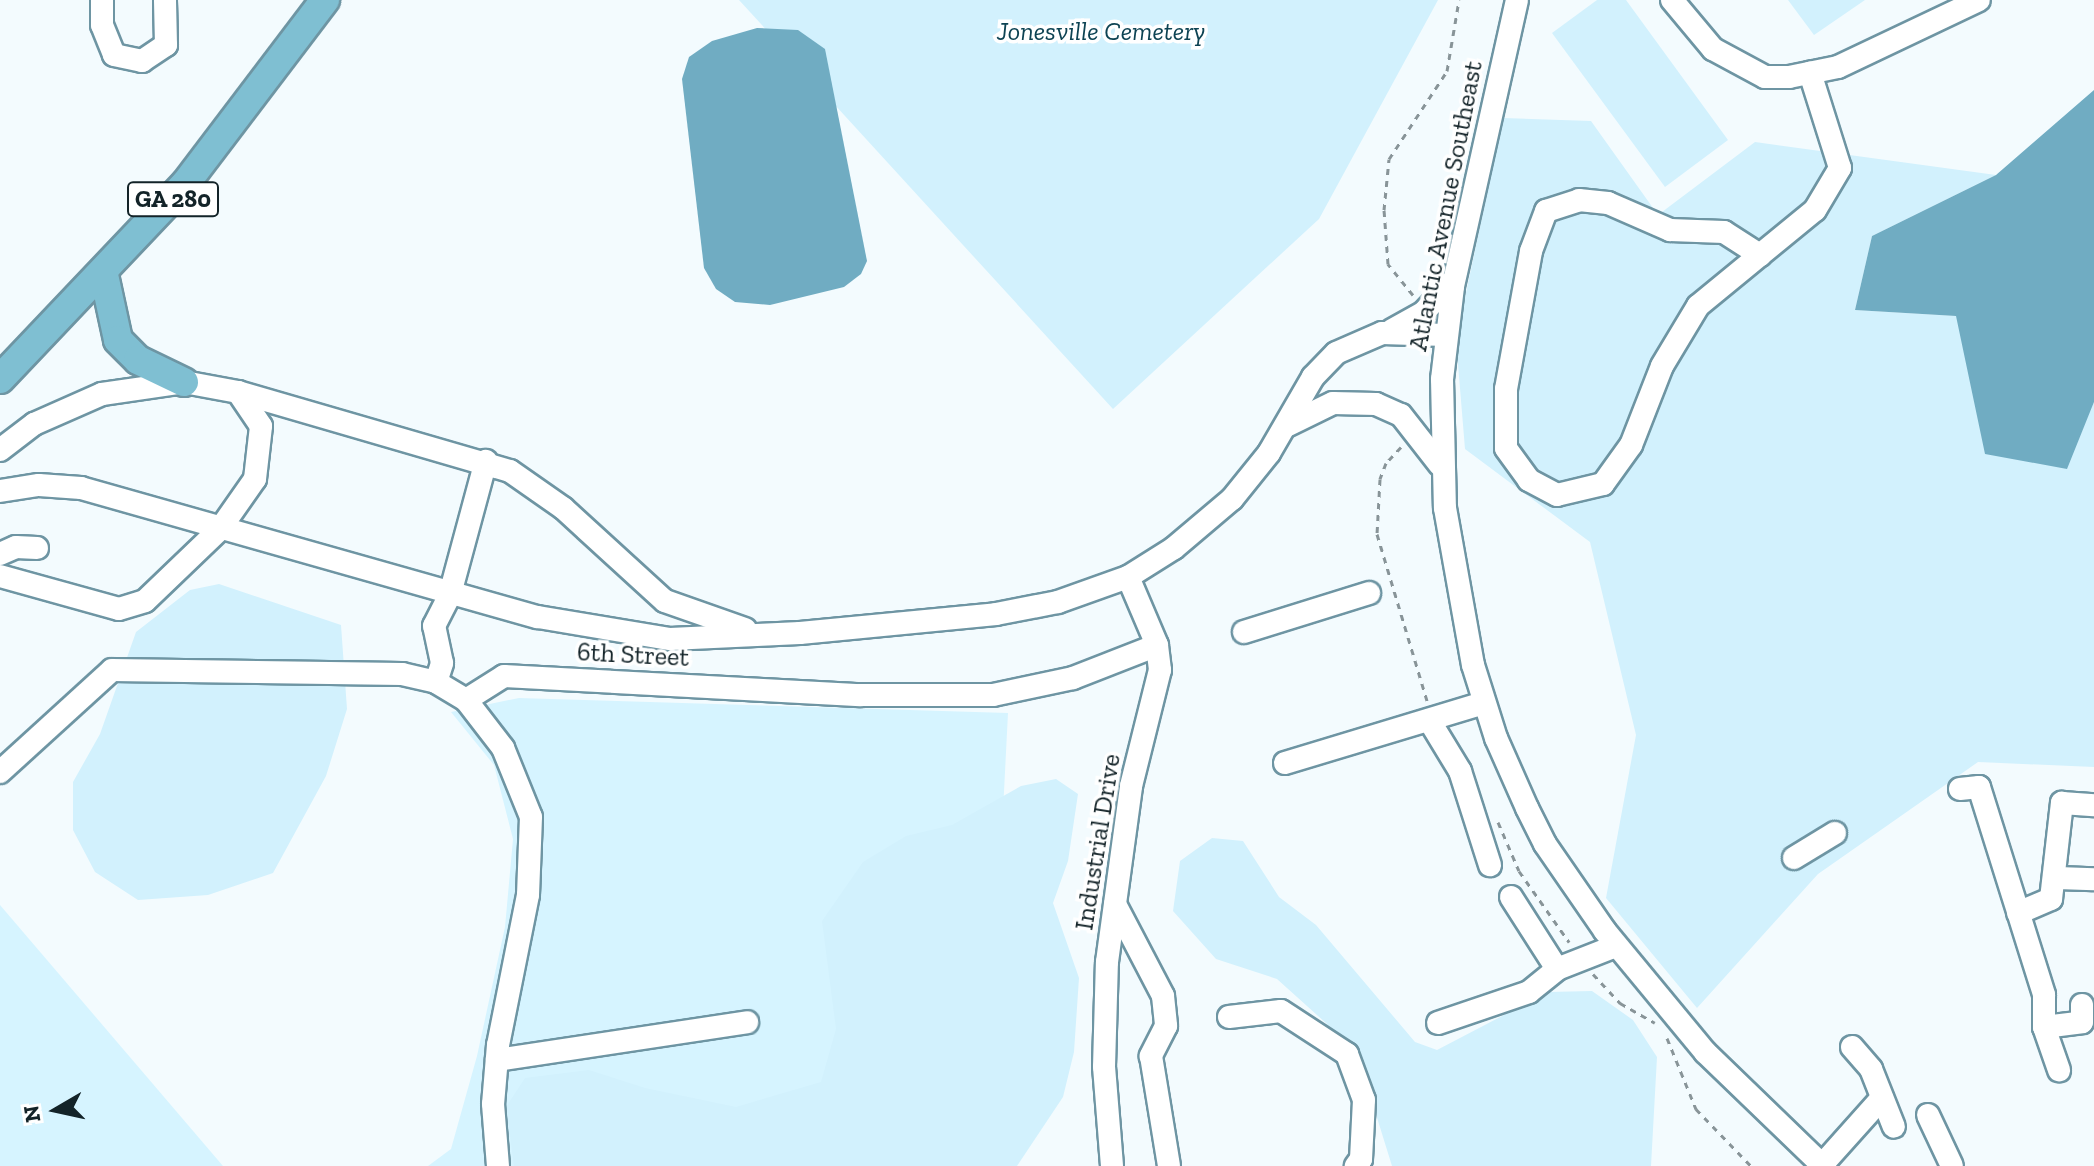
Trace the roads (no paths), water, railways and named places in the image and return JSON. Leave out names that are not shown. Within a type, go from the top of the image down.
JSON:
[{"type":"main road","name":"GA 280","points":[[0,379],[104,275],[205,159],[325,0]]},
{"type":"main road","points":[[104,275],[118,340],[138,360],[184,382]]},
{"type":"street","points":[[102,0],[102,25],[114,55],[142,61],[166,45],[165,0]]},
{"type":"street","name":"Atlantic Avenue Southeast","points":[[1517,0],[1445,335],[1441,466],[1450,552],[1484,703],[1545,844],[1616,946],[1705,1052],[1823,1165]]},
{"type":"street","points":[[1672,0],[1713,49],[1765,77],[1838,67],[1979,0]]},
{"type":"street","points":[[1760,255],[1724,232],[1670,230],[1608,203],[1579,200],[1546,211],[1531,251],[1506,389],[1506,448],[1529,480],[1557,495],[1585,493],[1603,484],[1631,445],[1662,366],[1698,306],[1815,210],[1840,168],[1810,73]]},
{"type":"street","points":[[0,491],[39,485],[81,488],[450,594],[538,617],[640,636],[765,634],[1018,610],[1128,577],[1222,508],[1287,426],[1323,365],[1352,343],[1389,332],[1424,312],[1455,278]]},
{"type":"street","points":[[1389,332],[1445,335]]},
{"type":"street","points":[[0,450],[34,424],[85,400],[184,382],[238,392],[486,461],[543,491],[665,601],[708,620],[765,634]]},
{"type":"street","points":[[0,576],[119,609],[135,607],[220,529],[246,496],[262,456],[261,426],[238,392]]},
{"type":"street","points":[[1287,426],[1333,403],[1362,401],[1391,408],[1414,428],[1441,466]]},
{"type":"street","points":[[436,682],[442,663],[434,626],[450,594],[486,461]]},
{"type":"street","points":[[0,554],[16,547],[37,548]]},
{"type":"street","points":[[141,577],[164,583]]},
{"type":"street","name":"Industrial Drive","points":[[1112,1166],[1104,1044],[1115,904],[1131,786],[1158,694],[1157,645],[1128,577]]},
{"type":"street","points":[[1244,632],[1369,593]]},
{"type":"street","name":"6th Street","points":[[466,700],[504,676],[860,695],[1004,694],[1073,678],[1157,645]]},
{"type":"street","points":[[0,772],[112,670],[358,672],[436,682],[466,700],[503,748],[531,817],[528,895],[497,1060],[494,1146],[498,1166]]},
{"type":"street","points":[[1285,763],[1484,703]]},
{"type":"street","points":[[1435,718],[1460,771],[1490,865]]},
{"type":"street","points":[[1960,789],[1979,787],[2044,995],[2044,1027],[2059,1070]]},
{"type":"street","points":[[2018,913],[2051,899],[2057,878],[2062,803],[2094,805]]},
{"type":"street","points":[[1794,858],[1835,833]]},
{"type":"street","points":[[2057,878],[2094,879]]},
{"type":"street","points":[[1511,897],[1520,930],[1557,969]]},
{"type":"street","points":[[1115,904],[1163,996],[1166,1026],[1151,1056],[1169,1166]]},
{"type":"street","points":[[1438,1023],[1529,992],[1557,969],[1616,946]]},
{"type":"street","points":[[2044,1027],[2082,1022],[2082,1005]]},
{"type":"street","points":[[1229,1017],[1281,1011],[1347,1054],[1364,1100],[1361,1159],[1356,1166]]},
{"type":"street","points":[[497,1060],[747,1022]]},
{"type":"street","points":[[1852,1047],[1871,1069],[1894,1127]]},
{"type":"street","points":[[1823,1165],[1882,1098]]},
{"type":"street","points":[[1928,1115],[1952,1166]]},
{"type":"water","points":[[757,28],[798,30],[825,49],[867,261],[861,274],[844,287],[770,305],[735,302],[716,289],[704,268],[682,79],[689,57],[712,41]]},
{"type":"water","points":[[2094,90],[2094,402],[2067,469],[1985,454],[1956,316],[1855,310],[1872,236],[1996,175]]},
{"type":"park label","name":"Jonesville Cemetery","points":[[1101,32]]}]
